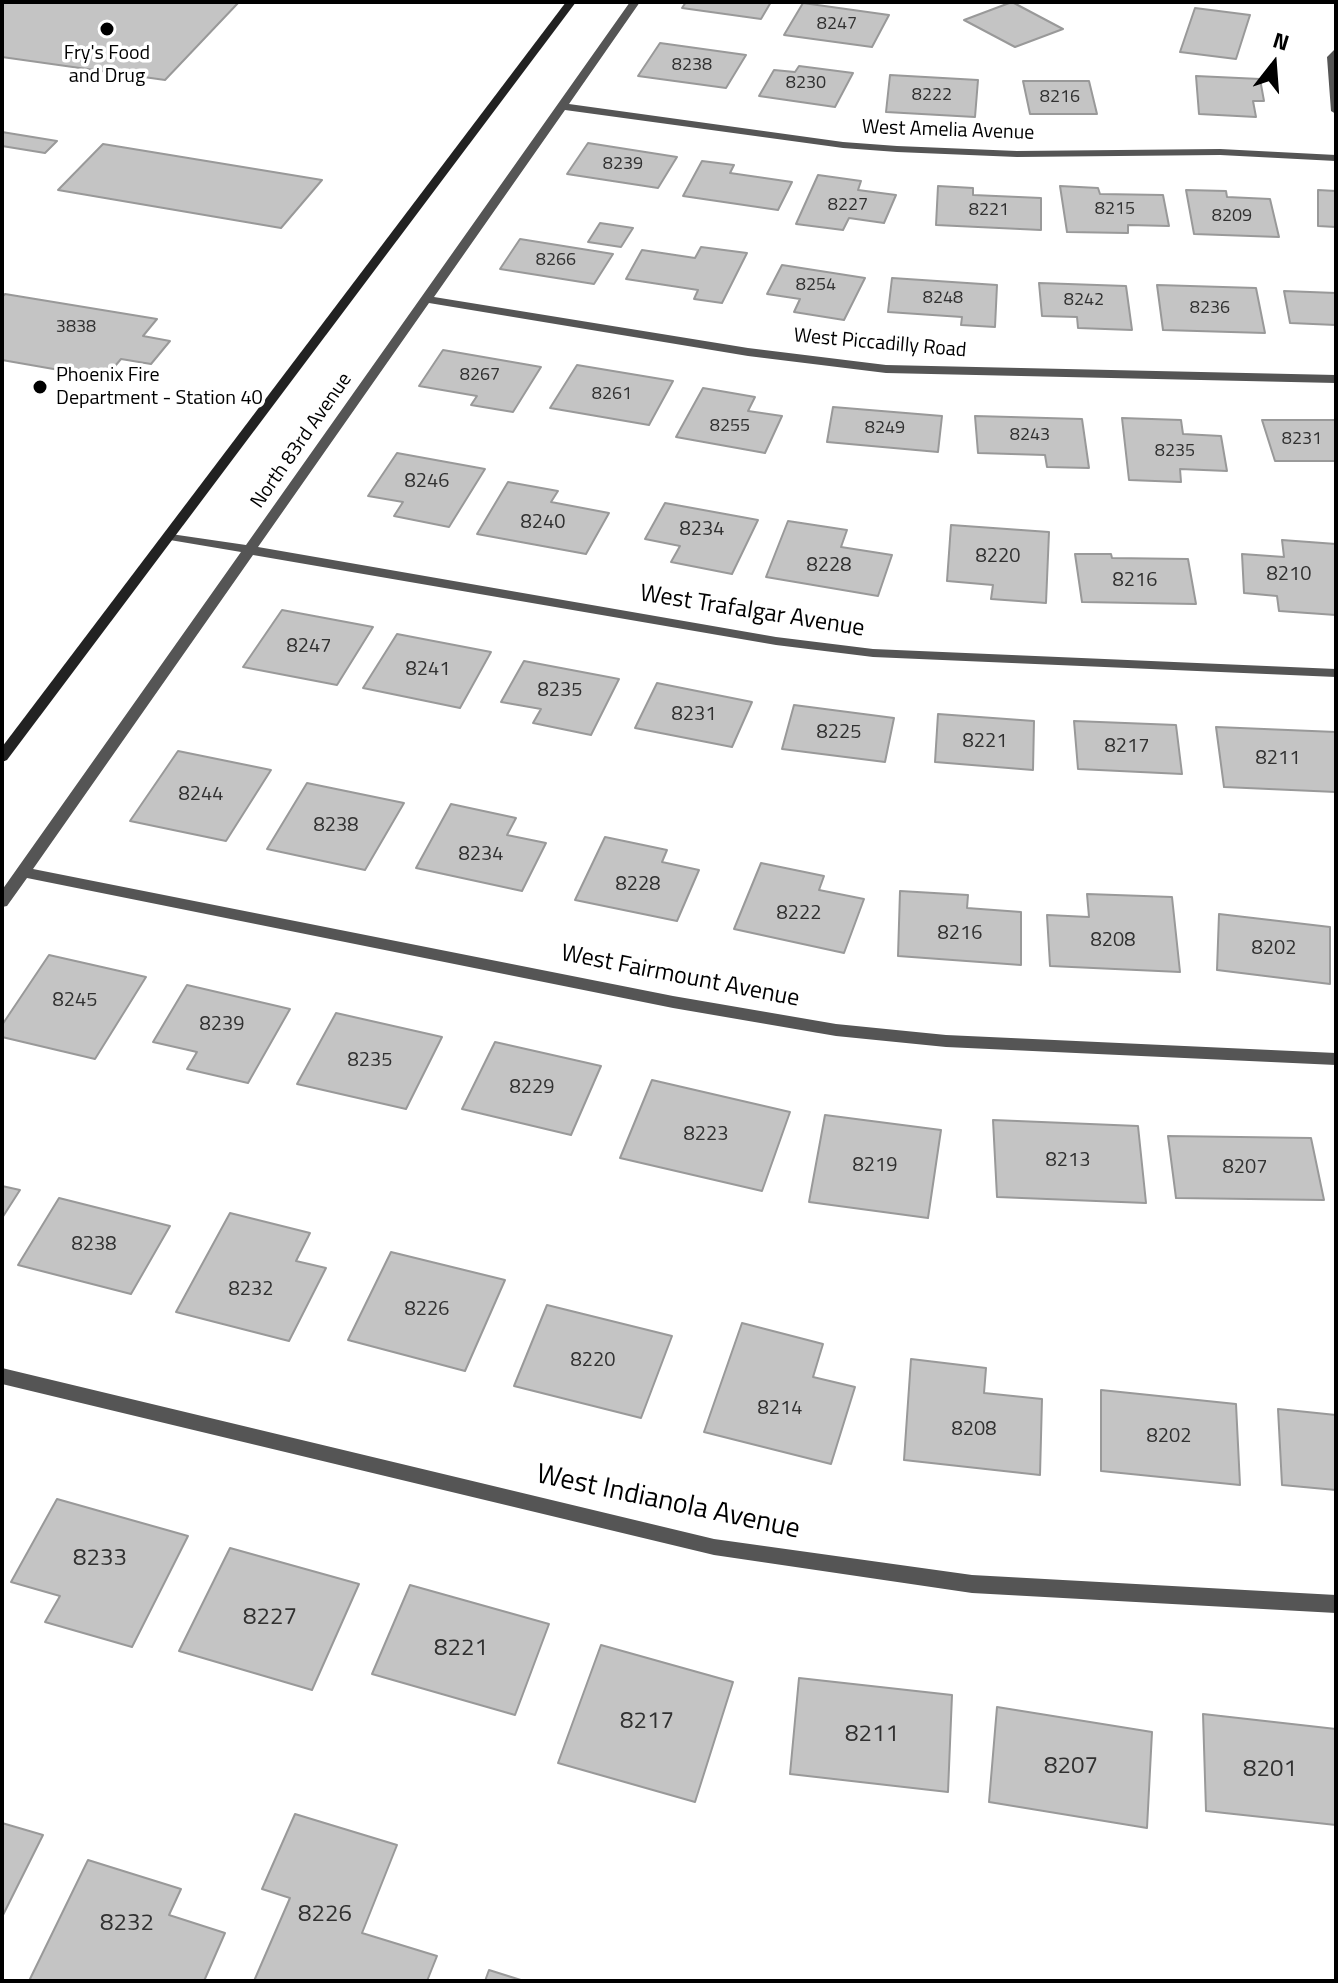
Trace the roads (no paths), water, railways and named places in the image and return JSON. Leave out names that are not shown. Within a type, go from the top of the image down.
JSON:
[{"type":"main road","name":"North 83rd Avenue","points":[[2,757],[571,2]]},
{"type":"street","name":"North 83rd Avenue","points":[[2,902],[635,2]]},
{"type":"street","points":[[1336,51],[1332,57],[1336,111]]},
{"type":"street","name":"West Amelia Avenue","points":[[562,106],[843,145],[910,150],[1017,154],[1220,152],[1336,158]]},
{"type":"street","name":"West Piccadilly Road","points":[[426,299],[748,352],[886,369],[1336,379]]},
{"type":"street","name":"West Trafalgar Avenue","points":[[169,536],[776,641],[873,653],[1336,673]]},
{"type":"street","name":"West Fairmount Avenue","points":[[24,872],[673,1002],[836,1030],[960,1042],[1336,1059]]},
{"type":"street","name":"West Indianola Avenue","points":[[2,1376],[714,1547],[972,1584],[1336,1604]]},
{"type":"place","name":"Fry's Food and Drug","points":[[107,29]]},
{"type":"place","name":"Phoenix Fire Department - Station 40","points":[[40,387]]}]
